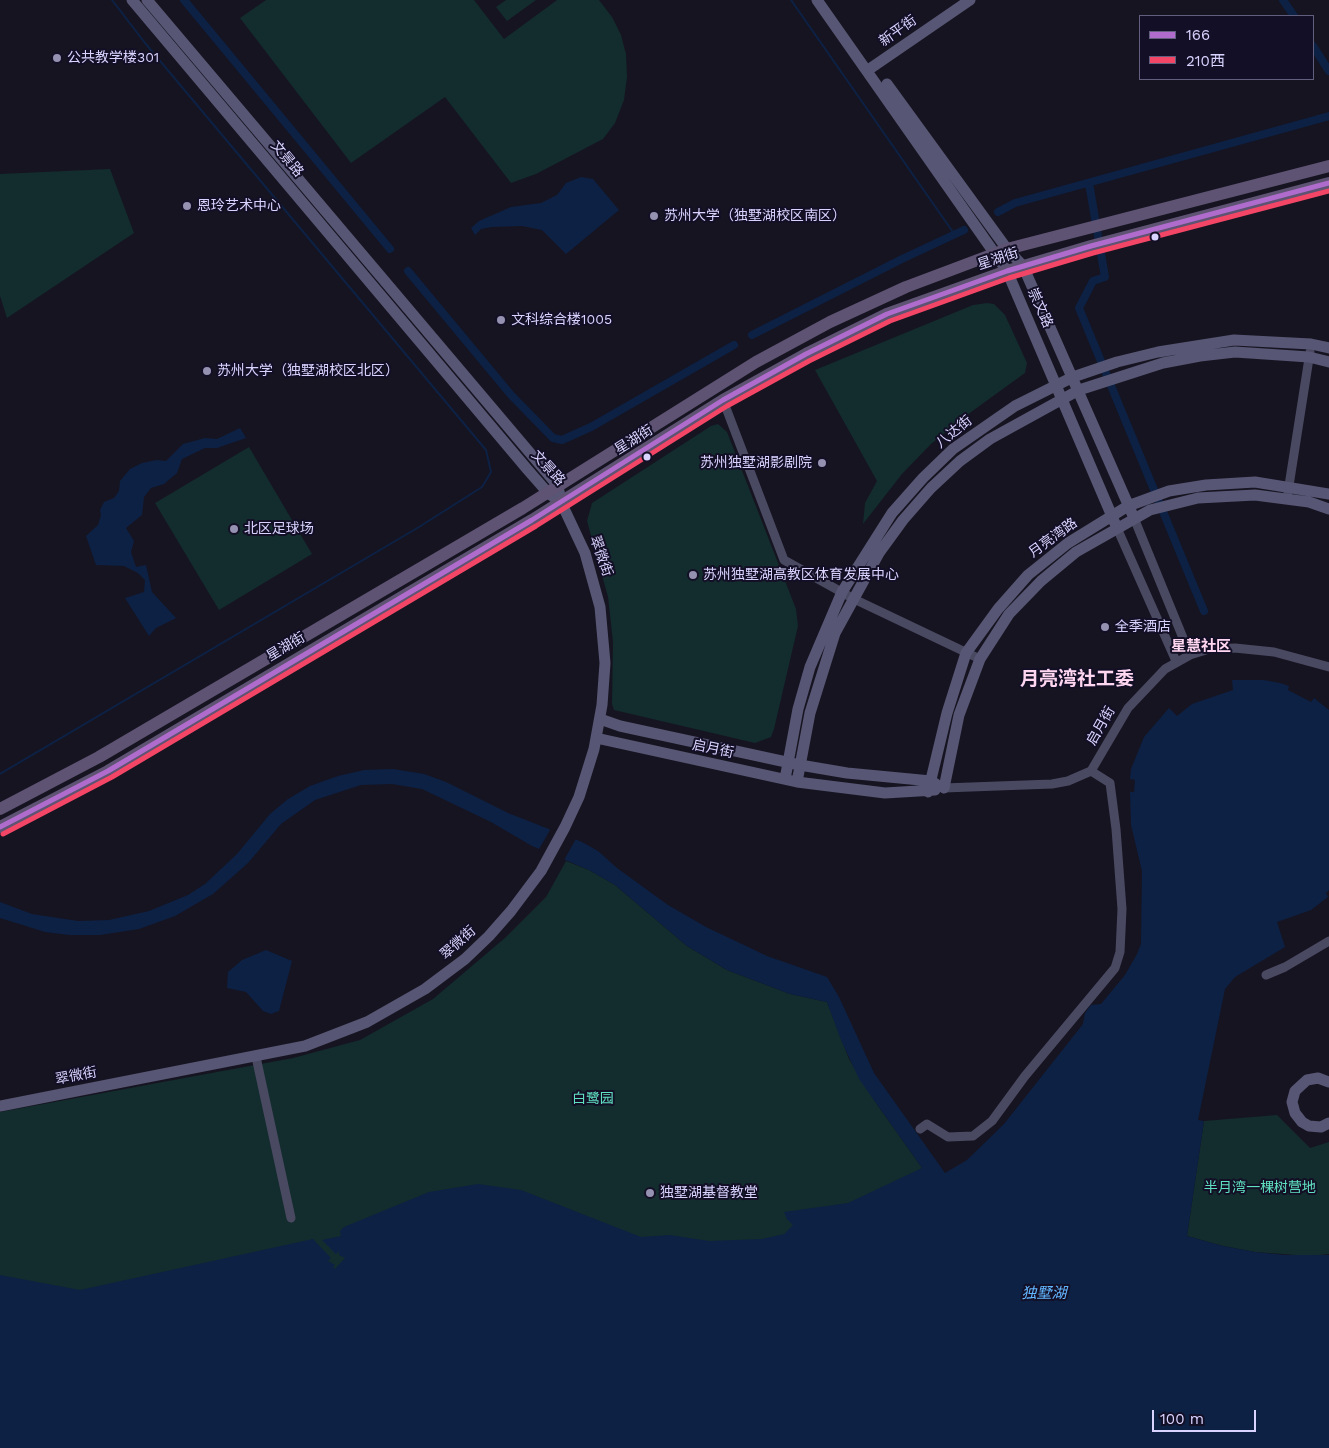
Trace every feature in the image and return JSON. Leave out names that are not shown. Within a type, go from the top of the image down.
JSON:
[{"type":"main road","name":"星湖街","points":[[0,809],[99,757],[553,489],[756,362],[822,326],[906,287],[1002,251],[1329,166]]},
{"type":"main road","name":"星湖街","points":[[0,827],[108,771],[643,453],[723,400],[806,354],[887,314],[1023,266],[1091,246],[1329,183]]},
{"type":"street","name":"文景路","points":[[132,0],[553,489]]},
{"type":"street","name":"文景路","points":[[147,0],[553,489],[561,502]]},
{"type":"street","name":"崇文路","points":[[817,0],[871,68]]},
{"type":"street","name":"崇文路","points":[[826,0],[871,68],[1002,251],[1023,266],[1134,518],[1190,655]]},
{"type":"street","name":"新平街","points":[[871,68],[970,0]]},
{"type":"street","name":"崇文路","points":[[1002,251],[1007,271],[1176,661]]},
{"type":"street","name":"八达街","points":[[785,779],[787,762],[810,667],[842,592],[892,514],[947,455],[983,427],[1015,406],[1073,377],[1117,362],[1166,350],[1234,340],[1311,344],[1329,348]]},
{"type":"street","points":[[1287,499],[1311,344]]},
{"type":"street","name":"八达街","points":[[797,782],[810,713],[821,672],[835,633],[880,553],[903,520],[931,488],[960,461],[990,439],[1079,390],[1163,363],[1235,352],[1309,357],[1329,362]]},
{"type":"street","points":[[723,400],[784,560],[854,599],[980,659]]},
{"type":"street","name":"月亮湾路","points":[[930,786],[947,713],[966,653],[998,609],[1028,575],[1068,543],[1128,506],[1146,498],[1206,485],[1255,482],[1329,494]]},
{"type":"street","name":"月亮湾路","points":[[944,788],[959,715],[980,659],[1009,614],[1041,581],[1076,552],[1150,510],[1198,498],[1255,495],[1309,502],[1329,509]]},
{"type":"street","name":"翠微街","points":[[0,1106],[256,1057],[305,1046],[352,1029],[390,1011],[425,989],[464,959],[500,924],[531,885],[565,827],[584,781],[600,719],[605,663],[600,607],[585,553],[561,502]]},
{"type":"street","name":"启月街","points":[[1091,770],[1128,708],[1165,669],[1176,661],[1209,649],[1235,648],[1274,652],[1329,666]]},
{"type":"street","name":"启月街","points":[[600,719],[620,726],[800,765],[944,788]]},
{"type":"street","name":"启月街","points":[[596,738],[797,782],[885,793],[930,786]]},
{"type":"street","points":[[920,1129],[927,1124],[948,1136],[973,1136],[992,1121],[1025,1076],[1115,968],[1120,952],[1122,909],[1116,829],[1110,783],[1091,770],[1068,782],[1052,784],[944,788]]},
{"type":"street","points":[[1266,976],[1329,941]]},
{"type":"street","points":[[256,1057],[291,1218]]},
{"type":"street","points":[[1329,1082],[1318,1078],[1307,1080],[1295,1091],[1292,1102],[1295,1114],[1302,1122],[1309,1126],[1321,1127],[1329,1123]]},
{"type":"green space","points":[[266,0],[474,0],[504,39],[557,0],[599,0],[612,17],[621,35],[626,54],[627,77],[624,100],[615,123],[603,139],[536,174],[511,183],[445,97],[351,163],[240,18]]},
{"type":"green space","points":[[506,0],[536,0],[507,21],[496,7]]},
{"type":"green space","points":[[110,169],[134,233],[7,318],[0,296],[0,174]]},
{"type":"green space","points":[[994,304],[1005,315],[1027,363],[1025,373],[931,444],[902,474],[863,524],[865,503],[877,481],[815,370],[973,305]]},
{"type":"green space","name":"苏州独墅湖高教区体育发展中心","points":[[718,424],[727,432],[796,609],[798,626],[774,729],[771,737],[755,743],[614,710],[612,704],[613,642],[608,597],[587,521],[592,503],[711,426]]},
{"type":"green space","name":"北区足球场","points":[[249,447],[312,554],[219,610],[155,503]]},
{"type":"green space","name":"白鹭园","points":[[566,861],[589,870],[615,885],[687,946],[727,970],[790,994],[827,1002],[849,1059],[876,1103],[922,1168],[843,1253],[0,1364],[0,1112],[293,1058],[360,1040],[433,999],[506,937],[546,897]]},
{"type":"green space","name":"半月湾一棵树营地","points":[[1277,1115],[1310,1148],[1329,1142],[1329,1254],[1310,1256],[1255,1252],[1187,1236],[1204,1121]]},
{"type":"water","points":[[581,177],[593,179],[619,210],[566,254],[542,230],[522,226],[492,227],[481,229],[475,235],[471,228],[479,221],[511,207],[541,203],[557,195],[566,183]]},
{"type":"water","points":[[240,428],[246,438],[217,448],[205,448],[182,459],[177,473],[164,484],[151,488],[144,497],[142,515],[126,528],[134,541],[131,552],[136,567],[146,565],[152,592],[176,618],[156,628],[149,636],[125,598],[144,592],[145,580],[138,573],[124,566],[96,565],[86,536],[98,525],[101,515],[100,510],[104,502],[114,498],[119,491],[120,481],[130,469],[142,463],[157,460],[166,461],[183,444],[205,438],[217,439]]},
{"type":"water","name":"独墅湖","points":[[1232,680],[1264,680],[1280,683],[1289,686],[1288,690],[1311,702],[1314,698],[1329,710],[1329,890],[1326,893],[1328,897],[1311,910],[1277,922],[1285,947],[1235,977],[1225,989],[1198,1120],[1204,1121],[1187,1236],[1255,1252],[1285,1255],[1329,1255],[1329,1448],[0,1448],[0,1275],[80,1290],[313,1239],[331,1258],[328,1261],[335,1265],[333,1267],[335,1269],[345,1258],[339,1255],[339,1251],[336,1254],[322,1240],[341,1236],[340,1231],[344,1227],[429,1192],[478,1184],[521,1190],[641,1237],[670,1235],[709,1241],[762,1239],[784,1234],[793,1225],[787,1219],[784,1212],[848,1203],[922,1168],[859,1079],[841,1040],[827,1002],[790,994],[727,970],[687,946],[615,885],[589,870],[532,846],[491,822],[422,789],[392,784],[361,785],[315,800],[281,824],[248,863],[213,894],[175,916],[139,929],[100,935],[69,935],[45,932],[0,918],[0,902],[32,914],[78,921],[109,920],[149,911],[188,895],[205,884],[237,854],[270,814],[288,799],[310,786],[338,776],[364,770],[393,769],[424,774],[446,782],[508,813],[582,842],[598,851],[617,868],[668,905],[706,927],[767,956],[827,977],[839,997],[874,1073],[945,1173],[967,1160],[1004,1124],[1083,1024],[1085,1013],[1091,1005],[1101,1004],[1125,975],[1141,944],[1142,871],[1131,825],[1130,792],[1134,792],[1135,780],[1130,779],[1131,769],[1144,737],[1169,708],[1177,716],[1192,704],[1233,690]]},
{"type":"water","points":[[266,950],[292,961],[279,1011],[271,1014],[263,1011],[246,992],[227,988],[228,972],[242,960]]},
{"type":"pier","points":[[551,828],[577,837],[563,862],[538,851]]},
{"type":"waterway","points":[[0,774],[419,527],[482,487],[491,472],[486,450],[145,43],[112,0]]},
{"type":"waterway","points":[[184,0],[390,249]]},
{"type":"waterway","points":[[791,0],[955,235]]},
{"type":"waterway","points":[[1283,0],[1293,15]]},
{"type":"waterway","points":[[1314,48],[1329,71]]},
{"type":"waterway","points":[[998,212],[1015,203],[1329,116]]},
{"type":"waterway","points":[[1089,183],[1105,277],[1093,281],[1079,308],[1204,611]]},
{"type":"waterway","points":[[752,335],[902,259],[964,230]]},
{"type":"waterway","points":[[408,271],[511,395],[553,438],[562,440],[591,427],[734,345]]},
{"type":"transit line","name":"166","points":[[0,827],[108,771],[532,520],[723,400],[806,354],[887,314],[1007,271],[1091,246],[1329,183]]},
{"type":"transit line","name":"210西","points":[[3,834],[112,777],[536,526],[727,406],[809,361],[890,321],[1009,278],[1093,253],[1329,191]]},
{"type":"place","name":"公共教学楼301","points":[[57,58]]},
{"type":"place","name":"恩玲艺术中心","points":[[187,206]]},
{"type":"place","name":"苏州大学（独墅湖校区南区）","points":[[654,216]]},
{"type":"place","name":"文科综合楼1005","points":[[501,320]]},
{"type":"place","name":"苏州大学（独墅湖校区北区）","points":[[207,371]]},
{"type":"place","name":"苏州独墅湖影剧院","points":[[822,463]]},
{"type":"place","name":"北区足球场","points":[[234,529]]},
{"type":"place","name":"苏州独墅湖高教区体育发展中心","points":[[693,575]]},
{"type":"place","name":"全季酒店","points":[[1105,627]]},
{"type":"place","name":"独墅湖基督教堂","points":[[650,1193]]},
{"type":"district","name":"星慧社区","points":[[1201,647]]},
{"type":"district","name":"月亮湾社工委","points":[[1077,679]]}]
